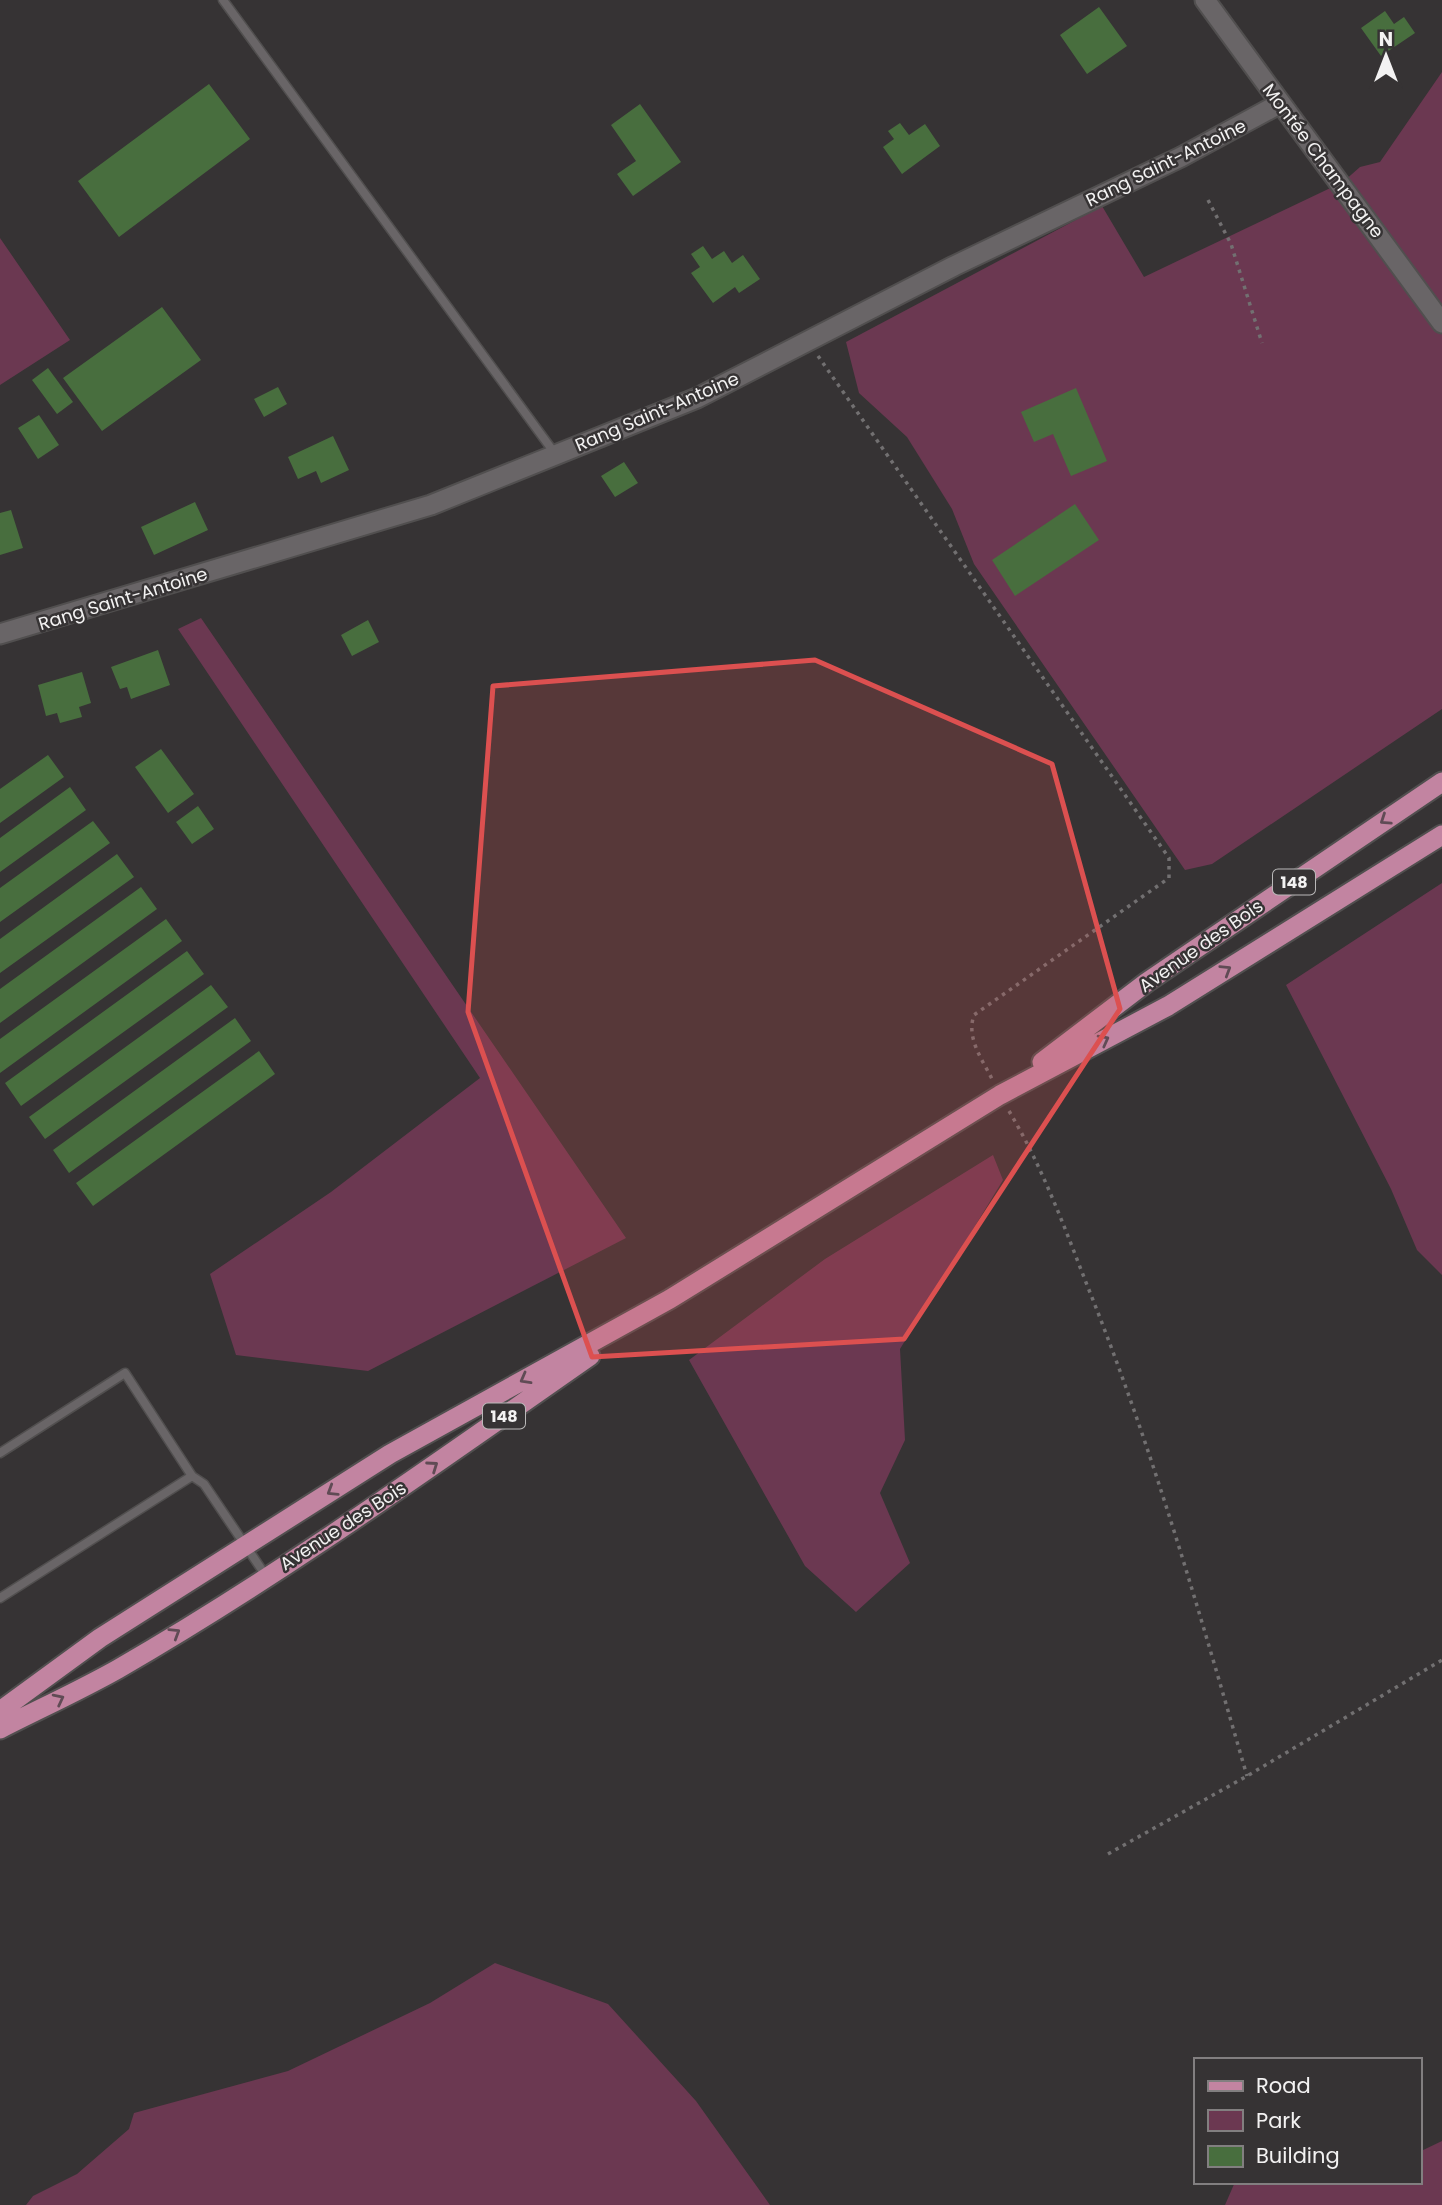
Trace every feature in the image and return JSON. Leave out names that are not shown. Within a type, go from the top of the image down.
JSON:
[{"type":"main road","name":"Avenue des Bois","points":[[1000,1095],[1147,982],[1442,782]]},
{"type":"main road","name":"Avenue des Bois","points":[[0,1711],[100,1638],[390,1454],[670,1299],[1000,1095],[1168,1006],[1442,835]]},
{"type":"main road","name":"Avenue des Bois","points":[[0,1730],[117,1669],[266,1576],[408,1484],[670,1299]]},
{"type":"street","name":"Montée Champagne","points":[[1205,0],[1442,323]]},
{"type":"street","name":"Rang Saint-Antoine","points":[[0,634],[431,505],[697,398],[954,266],[1181,157],[1279,104]]},
{"type":"lane","points":[[223,0],[556,455]]},
{"type":"lane","points":[[0,1452],[125,1373],[192,1476],[204,1484],[266,1576]]},
{"type":"lane","points":[[0,1598],[192,1476]]},
{"type":"path","points":[[1208,200],[1231,244],[1262,343]]},
{"type":"path","points":[[807,341],[1169,858],[1169,878],[974,1015],[971,1026],[972,1037],[1000,1095],[1029,1144],[1112,1349],[1166,1499],[1247,1776]]},
{"type":"path","points":[[1108,1854],[1247,1776],[1442,1660]]},
{"type":"highlighted area","points":[[815,660],[1052,764],[1120,1009],[904,1339],[592,1357],[468,1012],[493,686]]},
{"type":"green space","points":[[1442,72],[1442,709],[1212,864],[1185,870],[974,564],[952,509],[907,437],[859,393],[846,342],[1102,206],[1144,277],[1343,182],[1360,167],[1380,162]]},
{"type":"green space","points":[[0,238],[70,340],[0,385]]},
{"type":"green space","points":[[201,618],[626,1238],[368,1371],[236,1355],[210,1274],[331,1192],[480,1078],[178,629]]},
{"type":"green space","points":[[1442,883],[1442,1275],[1417,1250],[1391,1189],[1286,985]]},
{"type":"green space","points":[[993,1155],[1003,1180],[900,1349],[905,1440],[880,1493],[910,1563],[856,1612],[805,1566],[689,1360],[825,1259]]},
{"type":"green space","points":[[495,1963],[608,2004],[696,2101],[770,2205],[26,2205],[33,2196],[77,2174],[129,2129],[134,2113],[288,2071],[430,2003]]},
{"type":"green space","points":[[1442,2141],[1442,2205],[1225,2205],[1234,2184],[1421,2184],[1421,2151]]},
{"type":"building","points":[[1099,7],[1127,46],[1087,74],[1060,35]]},
{"type":"building","points":[[1385,11],[1394,24],[1404,17],[1415,33],[1381,56],[1361,28]]},
{"type":"building","points":[[209,84],[250,139],[119,237],[78,181]]},
{"type":"building","points":[[640,104],[681,162],[633,196],[617,174],[636,161],[611,125]]},
{"type":"building","points":[[900,123],[909,135],[925,124],[940,146],[902,174],[883,147],[894,139],[888,131]]},
{"type":"building","points":[[703,246],[712,259],[724,251],[732,263],[743,255],[760,279],[739,293],[735,287],[713,303],[691,273],[700,267],[691,254]]},
{"type":"building","points":[[162,307],[201,360],[102,431],[63,378]]},
{"type":"building","points":[[48,368],[73,402],[57,414],[32,380]]},
{"type":"building","points":[[278,387],[287,404],[264,417],[254,399]]},
{"type":"building","points":[[1076,388],[1107,461],[1071,476],[1053,434],[1034,442],[1021,412]]},
{"type":"building","points":[[39,415],[59,445],[38,459],[18,428]]},
{"type":"building","points":[[333,436],[349,470],[321,483],[316,471],[298,479],[288,457]]},
{"type":"building","points":[[624,462],[638,483],[615,497],[601,476]]},
{"type":"building","points":[[195,502],[208,530],[154,555],[141,527]]},
{"type":"building","points":[[1075,504],[1099,540],[1015,596],[992,560]]},
{"type":"building","points":[[11,510],[23,548],[0,555],[0,513]]},
{"type":"building","points":[[368,620],[379,642],[352,656],[341,635]]},
{"type":"building","points":[[158,650],[170,685],[131,699],[127,687],[120,689],[111,667]]},
{"type":"building","points":[[82,672],[91,703],[79,707],[82,717],[60,723],[57,713],[46,716],[38,685]]},
{"type":"building","points":[[161,749],[194,794],[168,813],[135,767]]},
{"type":"building","points":[[48,755],[64,777],[0,823],[0,789]]},
{"type":"building","points":[[70,787],[86,810],[0,872],[0,838]]},
{"type":"building","points":[[198,806],[214,829],[192,844],[176,822]]},
{"type":"building","points":[[93,821],[110,843],[0,922],[0,888]]},
{"type":"building","points":[[117,854],[134,877],[0,973],[0,939]]},
{"type":"building","points":[[141,887],[157,909],[0,1023],[0,989]]},
{"type":"building","points":[[166,919],[182,941],[0,1073],[0,1039]]},
{"type":"building","points":[[187,951],[204,974],[21,1106],[5,1083]]},
{"type":"building","points":[[211,985],[228,1007],[45,1139],[29,1117]]},
{"type":"building","points":[[235,1018],[251,1041],[69,1173],[53,1150]]},
{"type":"building","points":[[259,1051],[275,1074],[93,1206],[76,1183]]}]
